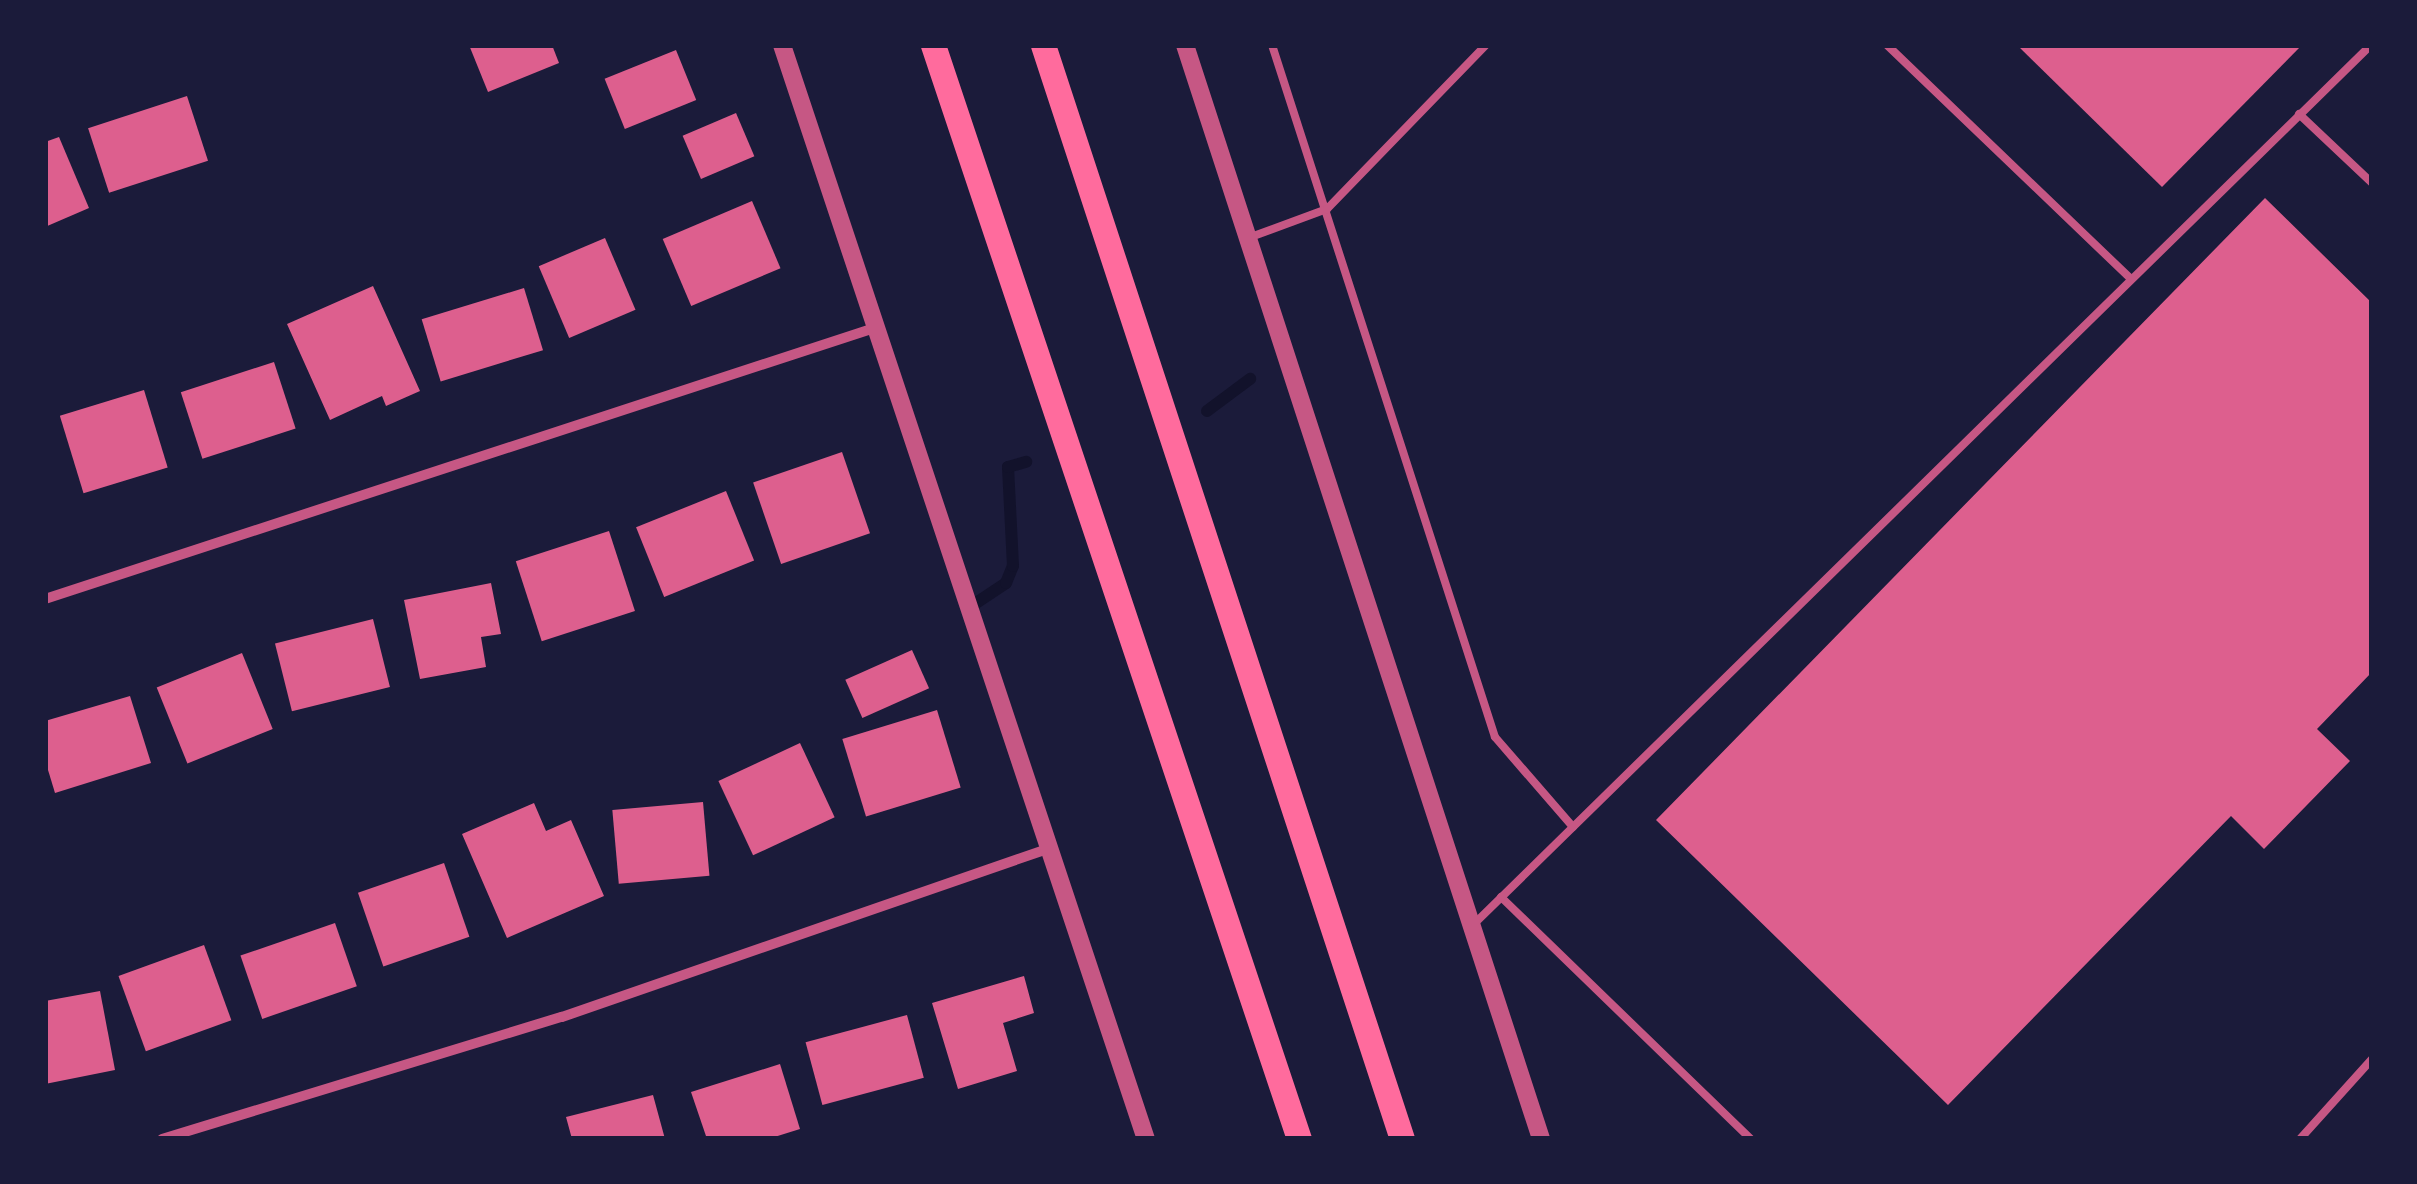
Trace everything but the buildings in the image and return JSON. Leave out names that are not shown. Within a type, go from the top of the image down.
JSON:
[{"type":"main road","points":[[933,45],[1299,1139]]},
{"type":"main road","points":[[1043,45],[1402,1139]]},
{"type":"street","points":[[782,45],[1146,1139]]},
{"type":"street","points":[[1185,45],[1541,1139]]},
{"type":"street","points":[[45,599],[877,327]]},
{"type":"street","points":[[162,1139],[562,1017],[1050,848]]},
{"type":"lane","points":[[1272,45],[1495,737],[1573,827]]},
{"type":"lane","points":[[1248,238],[1327,209],[1486,45]]},
{"type":"lane","points":[[1887,45],[2130,279]]},
{"type":"lane","points":[[1472,926],[2371,45]]},
{"type":"lane","points":[[2300,114],[2372,183]]},
{"type":"lane","points":[[1502,897],[1750,1139]]},
{"type":"lane","points":[[2300,1139],[2372,1058]]},
{"type":"waterway","points":[[1207,411],[1250,379]]},
{"type":"waterway","points":[[970,607],[1006,583],[1013,566],[1008,467],[1026,462]]}]
